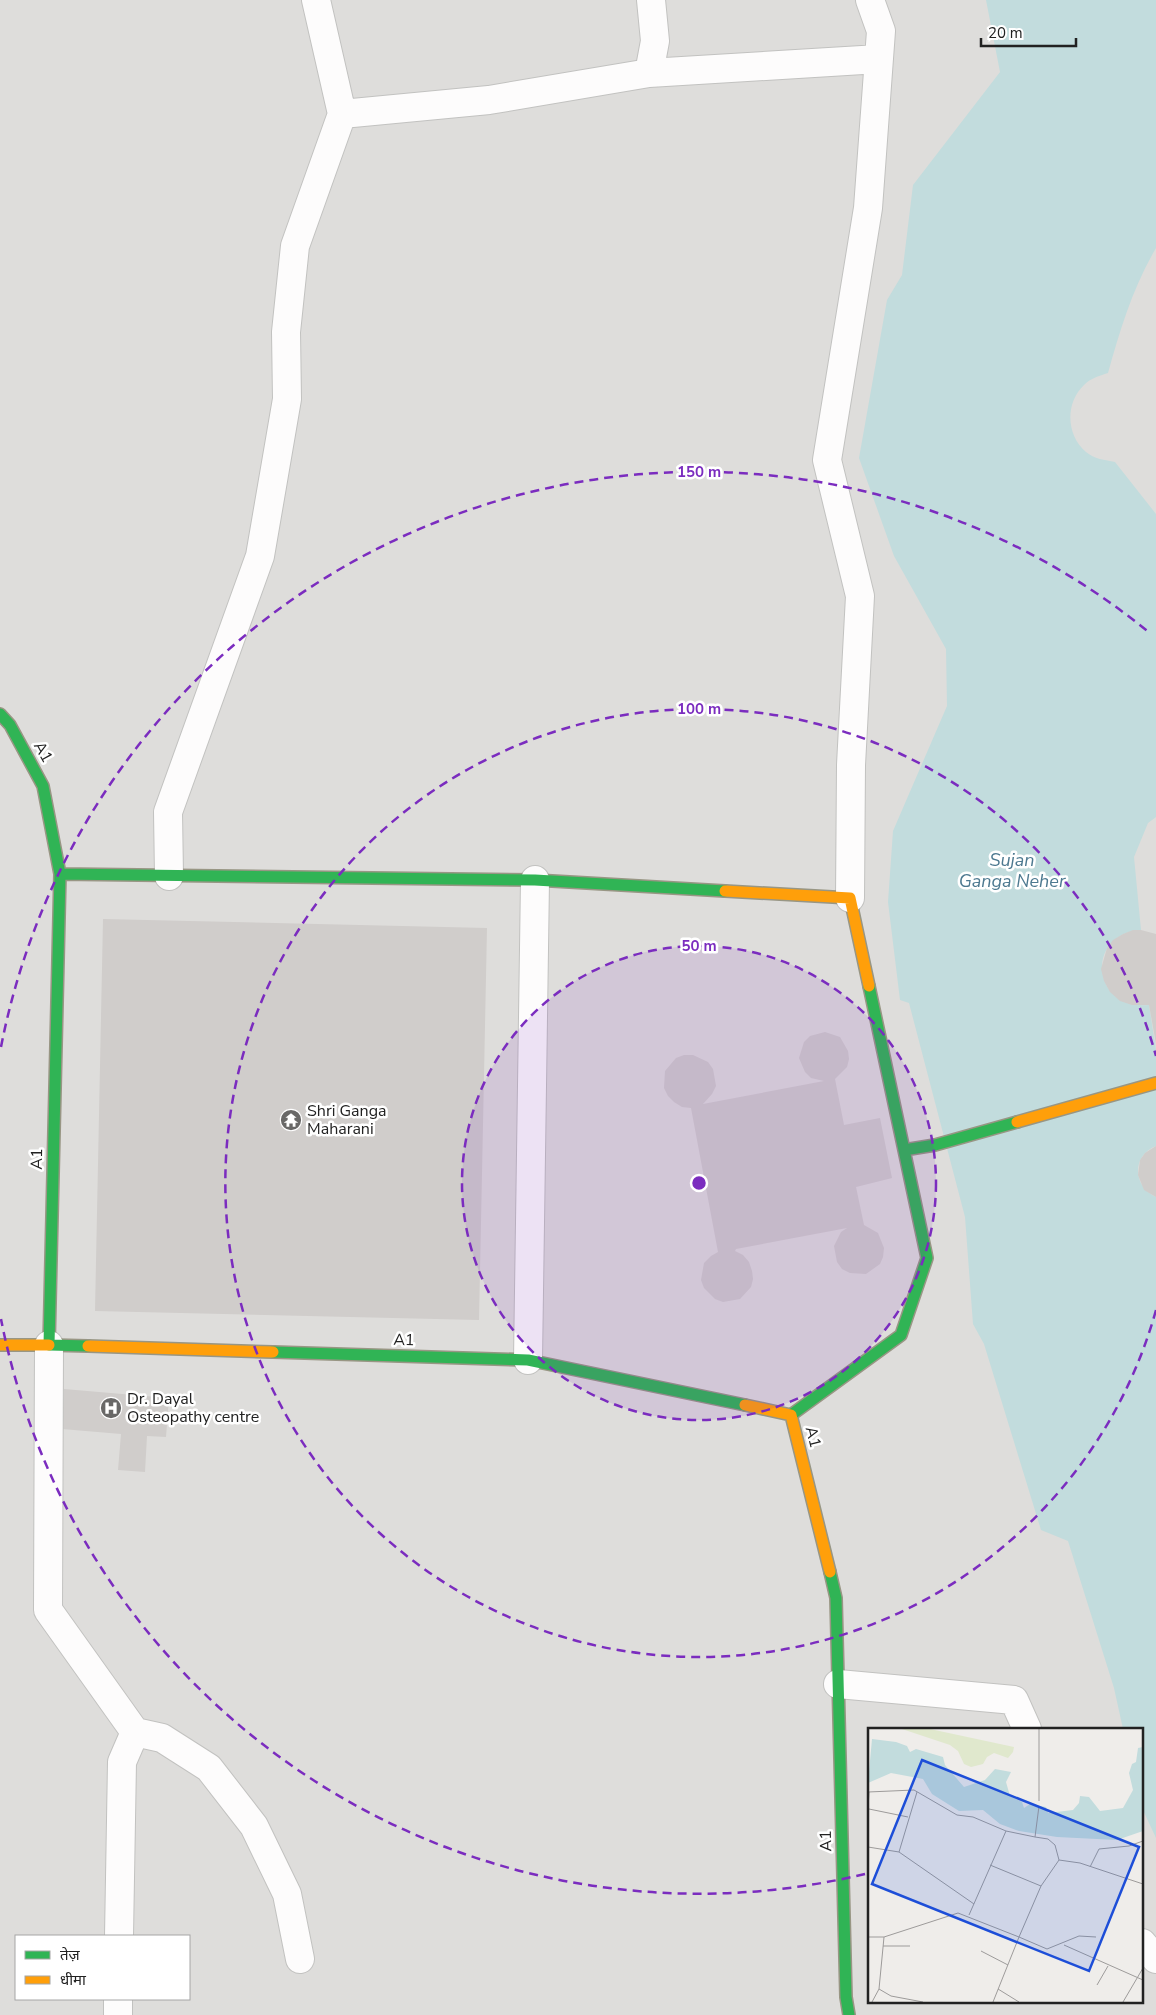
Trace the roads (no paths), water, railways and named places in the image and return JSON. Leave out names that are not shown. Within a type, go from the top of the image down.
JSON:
[{"type":"main road","name":"A1","points":[[0,714],[10,725],[43,786],[60,874],[49,1345],[528,1360],[791,1415],[836,1598],[846,1997],[849,2015]]},
{"type":"main road","points":[[60,874],[535,880],[850,898],[927,1258],[901,1335],[791,1415]]},
{"type":"main road","points":[[904,1150],[935,1145],[1156,1083]]},
{"type":"main road","points":[[0,1345],[49,1345]]},
{"type":"street","points":[[169,876],[168,812],[260,556],[287,399],[286,332],[295,246],[342,114],[316,0]]},
{"type":"street","points":[[649,73],[655,41],[650,0]]},
{"type":"street","points":[[850,898],[851,765],[860,596],[827,460],[868,208],[882,31],[870,0]]},
{"type":"street","points":[[342,114],[489,100],[649,73],[879,59]]},
{"type":"street","points":[[528,1360],[535,880]]},
{"type":"street","points":[[49,1345],[48,1610],[135,1732],[162,1738],[209,1768],[254,1826],[287,1894],[300,1959]]},
{"type":"street","points":[[838,1684],[1014,1700],[1027,1728]]},
{"type":"street","points":[[119,1935],[122,1762],[135,1732]]},
{"type":"street","points":[[1144,1945],[1156,1959]]},
{"type":"street","points":[[118,2000],[118,2015]]},
{"type":"water","name":"Sujan Ganga Neher","points":[[986,0],[1156,0],[1156,248],[1134,293],[1122,325],[1108,373],[1089,381],[1078,392],[1073,401],[1070,419],[1079,445],[1092,456],[1115,462],[1156,514],[1156,817],[1148,823],[1134,857],[1141,930],[1123,935],[1110,944],[1103,957],[1102,971],[1106,985],[1116,996],[1130,1004],[1149,1005],[1156,1050],[1156,1146],[1142,1157],[1138,1172],[1143,1186],[1156,1197],[1156,1838],[1144,1812],[1144,1728],[1123,1728],[1114,1688],[1068,1541],[1041,1530],[984,1344],[973,1324],[965,1217],[909,1003],[900,1000],[888,902],[893,831],[947,706],[946,649],[894,556],[859,458],[887,300],[902,275],[913,185],[1000,72]]},
{"type":"place","name":"Shri Ganga Maharani","points":[[291,1120]]},
{"type":"place","name":"Dr. Dayal Osteopathy centre","points":[[111,1408]]}]
